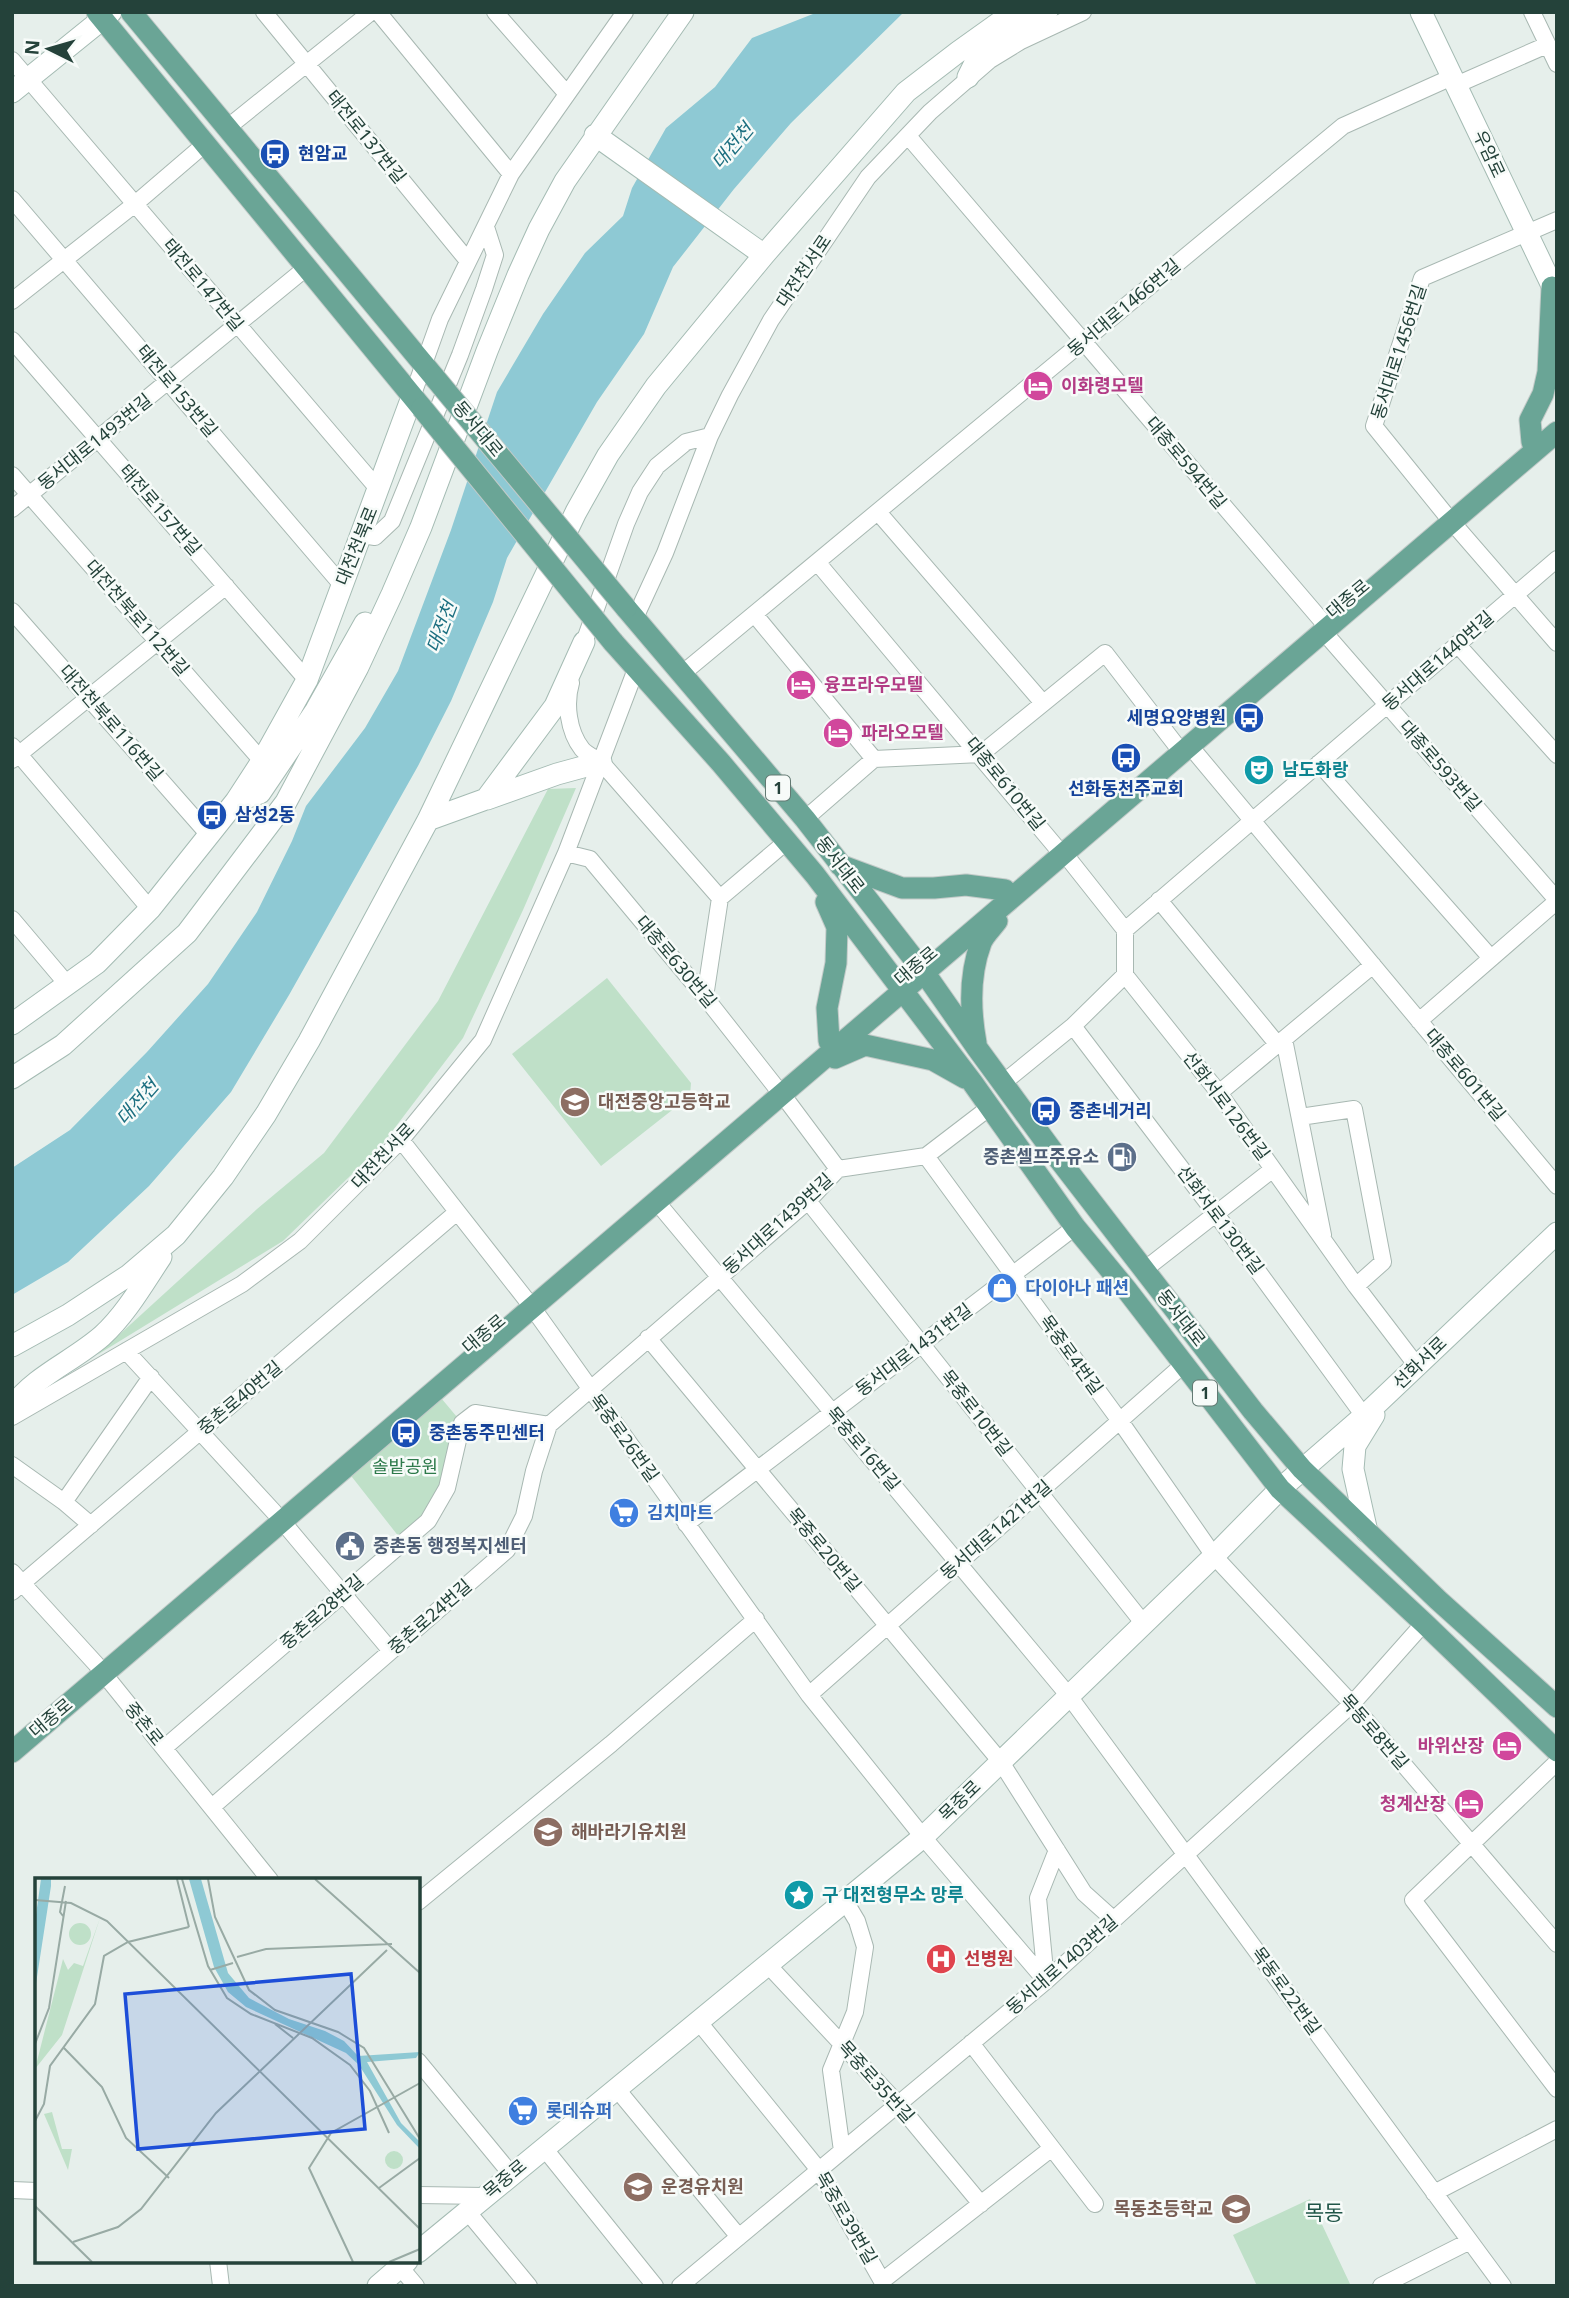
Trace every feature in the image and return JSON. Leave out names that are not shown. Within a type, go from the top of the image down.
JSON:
[{"type":"main road","name":"동서대로","points":[[131,12],[804,819],[921,968],[1003,1083],[1253,1411],[1302,1469],[1438,1600],[1557,1707]]},
{"type":"main road","points":[[12,1078],[63,1045],[187,933],[286,802],[358,667],[421,527],[518,275],[565,181],[683,12]]},
{"type":"main road","points":[[12,1407],[23,1392],[38,1379],[72,1359],[103,1335],[128,1307],[176,1235],[223,1177],[266,1114],[309,1041],[428,820],[576,512],[608,455],[656,386],[764,254],[906,92],[1014,12]]},
{"type":"main road","points":[[968,77],[981,51],[1047,12]]},
{"type":"main road","name":"우암로","points":[[1421,12],[1555,292]]},
{"type":"main road","name":"동서대로","points":[[103,15],[205,144],[613,642],[721,762],[815,875],[972,1082],[1075,1227],[1280,1489],[1557,1751]]},
{"type":"main road","points":[[20,86],[103,15]]},
{"type":"main road","points":[[595,135],[764,254]]},
{"type":"main road","points":[[1547,439],[1530,420],[1543,394],[1548,372],[1555,292]]},
{"type":"main road","name":"대전천북로","points":[[12,1024],[97,963],[150,909],[236,801],[262,761],[307,680],[341,584],[417,402]]},
{"type":"main road","name":"대종로","points":[[12,1752],[100,1669],[779,1090],[814,1067],[921,968],[1449,518],[1547,439],[1557,420]]},
{"type":"main road","points":[[236,801],[260,793],[316,709],[421,527]]},
{"type":"main road","points":[[486,799],[555,706],[584,642]]},
{"type":"main road","points":[[428,820],[557,774],[601,762]]},
{"type":"main road","points":[[840,865],[902,888],[966,885],[1013,890],[981,941],[973,977],[971,1015],[977,1048]]},
{"type":"main road","points":[[815,875],[837,927],[836,963],[827,1008],[828,1041]]},
{"type":"main road","name":"대종로","points":[[529,1303],[656,1201],[779,1090],[828,1041],[900,986]]},
{"type":"main road","points":[[814,1067],[865,1045],[933,1060],[972,1082]]},
{"type":"main road","name":"선화서로","points":[[1280,1489],[1364,1416],[1557,1233]]},
{"type":"main road","points":[[12,1346],[68,1315],[129,1275],[176,1235]]},
{"type":"main road","points":[[1367,1532],[1352,1475],[1355,1446],[1391,1390]]},
{"type":"main road","name":"목중로","points":[[420,2250],[923,1837],[1280,1489]]},
{"type":"main road","name":"대종로","points":[[12,1734],[100,1669]]},
{"type":"main road","points":[[378,2286],[403,2264]]},
{"type":"street","name":"태전로137번길","points":[[264,12],[468,261]]},
{"type":"street","points":[[228,128],[371,12]]},
{"type":"street","points":[[377,12],[511,174]]},
{"type":"street","points":[[495,12],[567,94]]},
{"type":"street","name":"대전천서로","points":[[631,613],[666,553],[710,436],[771,320],[869,177],[893,149],[968,77],[990,60],[1021,41],[1083,12]]},
{"type":"street","points":[[1532,12],[1557,64]]},
{"type":"street","name":"대전천북로","points":[[417,402],[429,371],[440,319],[511,174],[620,14]]},
{"type":"street","name":"동서대로1466번길","points":[[682,673],[1343,126],[1547,45]]},
{"type":"street","name":"태전로147번길","points":[[12,61],[20,86],[135,204],[379,490]]},
{"type":"street","name":"대종로594번길","points":[[908,136],[1323,626]]},
{"type":"street","points":[[12,301],[135,204],[205,144]]},
{"type":"street","name":"태전로153번길","points":[[12,199],[341,584]]},
{"type":"street","points":[[1527,233],[1557,220]]},
{"type":"street","points":[[362,535],[375,537],[392,521],[460,355],[495,255],[486,227]]},
{"type":"street","name":"동서대로1456번길","points":[[1449,518],[1374,426],[1422,278],[1527,233]]},
{"type":"street","name":"동서대로1493번길","points":[[12,509],[306,268]]},
{"type":"street","name":"태전로157번길","points":[[12,340],[307,680]]},
{"type":"street","points":[[705,997],[720,898],[601,762],[582,750],[570,724],[567,695],[626,524],[640,492],[657,466],[686,442],[710,436]]},
{"type":"street","name":"대전천북로112번길","points":[[12,475],[262,761]]},
{"type":"street","points":[[804,819],[874,759],[981,754],[1043,702],[878,512]]},
{"type":"street","points":[[1449,518],[1557,643]]},
{"type":"street","name":"동서대로1440번길","points":[[1125,930],[1557,559]]},
{"type":"street","name":"대종로610번길","points":[[817,562],[981,754],[1125,930]]},
{"type":"street","points":[[150,909],[15,753],[89,698],[226,586]]},
{"type":"street","name":"대전천북로116번길","points":[[12,611],[209,835]]},
{"type":"street","points":[[755,615],[874,759]]},
{"type":"street","name":"대종로593번길","points":[[1323,626],[1557,900],[1419,1021]]},
{"type":"street","points":[[1457,644],[1557,755]]},
{"type":"street","name":"대종로601번길","points":[[1043,702],[1105,653],[1183,745],[1252,820],[1557,1186]]},
{"type":"street","name":"대전천서로","points":[[12,1417],[242,1284],[300,1241],[401,1140],[483,1040],[566,853],[636,669]]},
{"type":"street","points":[[1319,763],[1491,958]]},
{"type":"street","name":"동서대로","points":[[720,898],[786,842]]},
{"type":"street","name":"대종로630번길","points":[[566,853],[590,859],[779,1090]]},
{"type":"street","points":[[1159,900],[1281,1042]]},
{"type":"street","points":[[12,919],[67,984]]},
{"type":"street","points":[[1003,1083],[1073,1026],[1125,975],[1125,930]]},
{"type":"street","points":[[1219,1093],[1373,965]]},
{"type":"street","name":"선화서로126번길","points":[[1125,975],[1219,1093],[1356,1286],[1417,1366]]},
{"type":"street","name":"선화서로130번길","points":[[1073,1026],[1216,1214],[1364,1416]]},
{"type":"street","name":"선화서로126번길","points":[[1281,1042],[1300,1117],[1324,1240]]},
{"type":"street","points":[[779,1090],[838,1169]]},
{"type":"street","name":"동서대로1439번길","points":[[589,1389],[808,1201],[838,1169],[926,1156],[990,1107]]},
{"type":"street","points":[[1300,1117],[1354,1109],[1383,1262],[1356,1286]]},
{"type":"street","name":"목중로26번길","points":[[401,1140],[529,1303],[809,1695],[923,1837],[1046,1981]]},
{"type":"street","name":"목중로4번길","points":[[926,1156],[1120,1421],[1214,1556]]},
{"type":"street","points":[[1144,1270],[1273,1169]]},
{"type":"street","name":"목중로16번길","points":[[656,1201],[1069,1696]]},
{"type":"street","name":"목중로10번길","points":[[808,1201],[1144,1624]]},
{"type":"street","name":"중촌로40번길","points":[[16,1582],[90,1525],[457,1212]]},
{"type":"street","name":"동서대로1431번길","points":[[686,1524],[1075,1227]]},
{"type":"street","name":"목중로20번길","points":[[648,1338],[1001,1762],[1084,1893],[1114,1920]]},
{"type":"street","points":[[126,1351],[278,1517],[391,1651]]},
{"type":"street","name":"동서대로1421번길","points":[[809,1695],[1183,1365]]},
{"type":"street","points":[[64,1502],[151,1377]]},
{"type":"street","points":[[549,1424],[589,1389]]},
{"type":"street","name":"중촌로28번길","points":[[164,1748],[428,1521],[447,1488],[462,1423],[475,1413],[549,1424]]},
{"type":"street","name":"중촌로24번길","points":[[212,1807],[508,1550],[524,1516],[534,1471],[549,1424]]},
{"type":"street","points":[[12,1465],[64,1502],[90,1525]]},
{"type":"street","name":"목동로8번길","points":[[1214,1556],[1352,1704],[1557,1944]]},
{"type":"street","name":"중촌로","points":[[16,1582],[100,1669],[269,1878]]},
{"type":"street","points":[[420,1900],[611,1744],[756,1619]]},
{"type":"street","name":"동서대로1403번길","points":[[680,2286],[1046,1981],[1352,1704],[1424,1623]]},
{"type":"street","name":"목동로22번길","points":[[1069,1696],[1503,2286]]},
{"type":"street","points":[[1557,1762],[1413,1900],[1557,2089]]},
{"type":"street","points":[[1046,1981],[1038,1898],[1057,1850]]},
{"type":"street","points":[[842,2151],[831,2070],[855,2012],[865,1947],[857,1921],[845,1901]]},
{"type":"street","name":"목중로35번길","points":[[767,1964],[898,2104],[981,2204]]},
{"type":"street","name":"목중로39번길","points":[[698,2021],[819,2170],[882,2281],[1052,2148]]},
{"type":"street","points":[[971,2043],[1095,2204]]},
{"type":"street","points":[[420,2063],[511,2174]]},
{"type":"street","points":[[616,2088],[739,2237]]},
{"type":"street","points":[[1434,2193],[1557,2129]]},
{"type":"street","name":"목중로","points":[[544,2147],[655,2286]]},
{"type":"street","points":[[12,2190],[35,2191]]},
{"type":"street","points":[[420,2195],[485,2196]]},
{"type":"street","name":"목중로","points":[[467,2211],[529,2286]]},
{"type":"street","points":[[1381,2286],[1470,2241]]},
{"type":"street","points":[[218,2263],[221,2286]]},
{"type":"street","points":[[403,2264],[416,2286]]},
{"type":"green space","points":[[576,788],[463,1038],[381,1146],[283,1241],[97,1355],[257,1209],[324,1153],[438,1001],[548,789]]},
{"type":"green space","points":[[607,978],[691,1083],[690,1096],[601,1166],[512,1054]]},
{"type":"green space","name":"솔밭공원","points":[[431,1386],[462,1423],[447,1488],[403,1542],[341,1463]]},
{"type":"green space","points":[[1310,2199],[1351,2286],[1257,2286],[1233,2235]]},
{"type":"water","name":"대전천","points":[[818,12],[904,12],[791,123],[734,189],[673,267],[644,334],[597,402],[507,558],[493,602],[451,701],[418,766],[231,1092],[149,1186],[68,1262],[12,1295],[12,1168],[70,1130],[147,1052],[208,984],[257,912],[306,806],[365,728],[398,671],[451,530],[497,392],[543,314],[585,253],[623,216],[632,188],[666,128],[715,87],[752,38]]},
{"type":"place","name":"현암교","points":[[275,154]]},
{"type":"place","name":"이화령모텔","points":[[1038,386]]},
{"type":"place","name":"융프라우모텔","points":[[801,685]]},
{"type":"place","name":"세명요양병원","points":[[1249,718]]},
{"type":"place","name":"파라오모텔","points":[[838,733]]},
{"type":"place","name":"선화동천주교회","points":[[1126,758]]},
{"type":"place","name":"남도화랑","points":[[1259,770]]},
{"type":"place","name":"삼성2동","points":[[212,815]]},
{"type":"place","name":"대전중앙고등학교","points":[[575,1102]]},
{"type":"place","name":"중촌네거리","points":[[1046,1111]]},
{"type":"place","name":"중촌셀프주유소","points":[[1122,1157]]},
{"type":"place","name":"다이아나 패션","points":[[1002,1288]]},
{"type":"place","name":"중촌동주민센터","points":[[406,1433]]},
{"type":"place","name":"김치마트","points":[[624,1513]]},
{"type":"place","name":"중촌동 행정복지센터","points":[[350,1546]]},
{"type":"place","name":"바위산장","points":[[1507,1746]]},
{"type":"place","name":"청계산장","points":[[1469,1804]]},
{"type":"place","name":"해바라기유치원","points":[[548,1832]]},
{"type":"place","name":"구 대전형무소 망루","points":[[799,1895]]},
{"type":"place","name":"선병원","points":[[941,1959]]},
{"type":"place","name":"롯데슈퍼","points":[[523,2111]]},
{"type":"place","name":"운경유치원","points":[[638,2187]]},
{"type":"place","name":"목동초등학교","points":[[1236,2209]]},
{"type":"district","name":"목동","points":[[1324,2213]]}]
